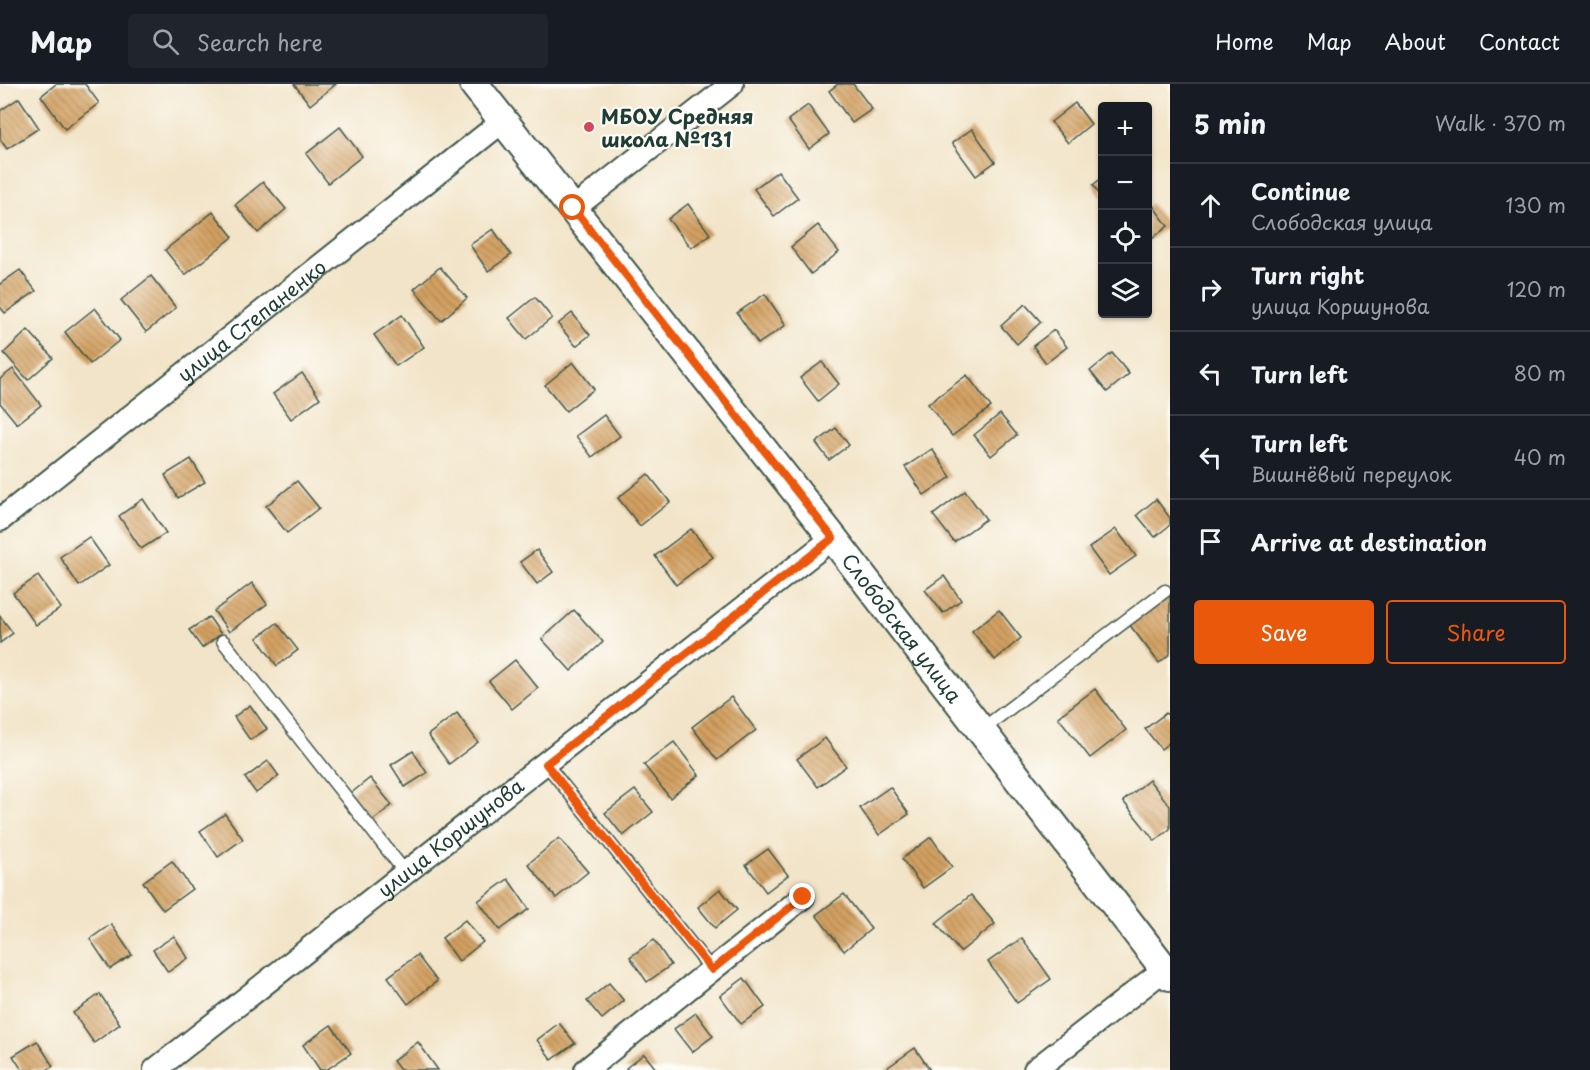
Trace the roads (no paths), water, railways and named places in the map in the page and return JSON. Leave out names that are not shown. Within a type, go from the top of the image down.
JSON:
[{"type":"street","name":"Слободская улица","points":[[474,84],[833,538],[1167,972]]},
{"type":"street","points":[[573,208],[732,84]]},
{"type":"street","name":"улица Степаненко","points":[[0,520],[503,121]]},
{"type":"street","name":"улица Коршунова","points":[[156,1070],[405,872],[833,538]]},
{"type":"street","points":[[586,1070],[803,897]]},
{"type":"street","points":[[1035,1070],[1167,972]]},
{"type":"lane","points":[[980,731],[1165,591]]},
{"type":"lane","points":[[223,641],[405,872]]},
{"type":"lane","points":[[546,764],[712,970]]},
{"type":"place","name":"МБОУ Средняя школа №131","points":[[589,127]]}]
